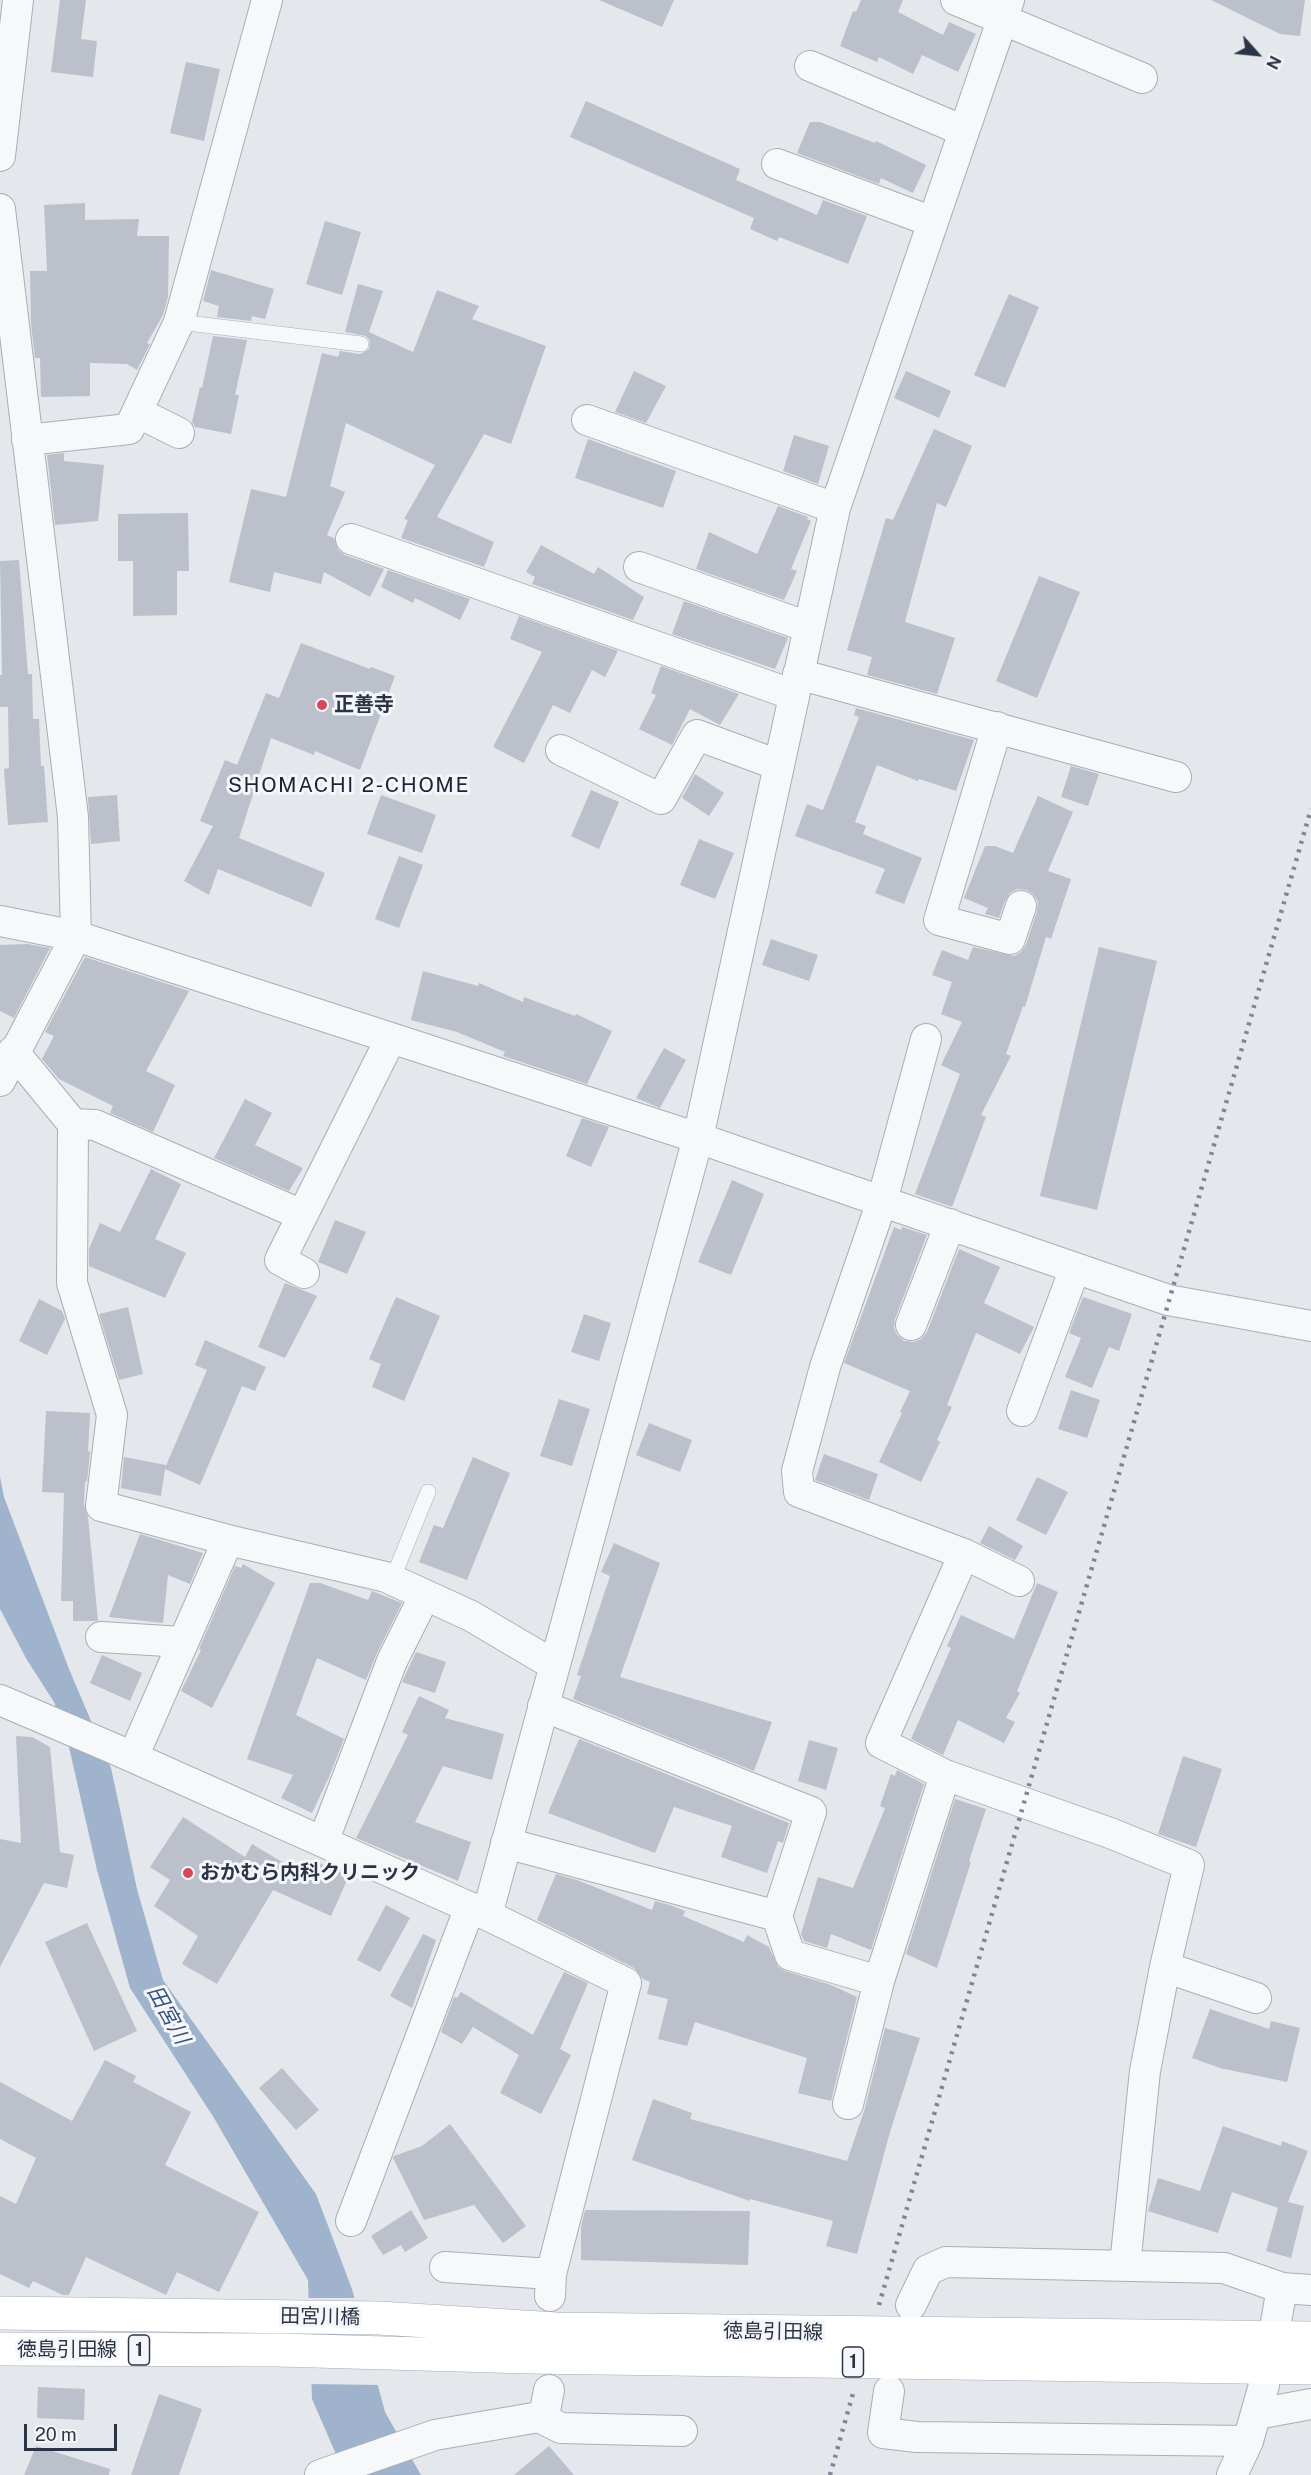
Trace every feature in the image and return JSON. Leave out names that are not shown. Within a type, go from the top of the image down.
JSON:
[{"type":"main road","name":"徳島引田線","points":[[0,2313],[261,2316]]},
{"type":"main road","name":"田宮川橋","points":[[261,2316],[380,2318]]},
{"type":"main road","name":"徳島引田線","points":[[380,2318],[556,2329],[1311,2338]]},
{"type":"main road","name":"徳島引田線","points":[[0,2349],[278,2350]]},
{"type":"main road","name":"田宮川橋","points":[[278,2350],[530,2357],[1311,2368]]},
{"type":"street","points":[[0,156],[18,0]]},
{"type":"street","points":[[27,440],[129,429],[179,322],[267,0]]},
{"type":"street","points":[[956,0],[1006,9],[1142,78]]},
{"type":"street","points":[[351,2221],[506,1843],[698,1138],[835,508],[1006,9]]},
{"type":"street","points":[[810,66],[964,131]]},
{"type":"street","points":[[777,164],[933,222]]},
{"type":"street","points":[[0,209],[72,817],[76,936],[0,1080]]},
{"type":"street","points":[[137,412],[179,433]]},
{"type":"street","points":[[587,420],[835,508]]},
{"type":"street","points":[[351,539],[796,685],[997,727],[1176,777]]},
{"type":"street","points":[[639,567],[808,627]]},
{"type":"street","points":[[997,727],[939,920],[1010,939],[1021,906]]},
{"type":"street","points":[[561,750],[661,799],[697,735],[778,765]]},
{"type":"street","points":[[0,921],[76,936],[391,1038],[698,1138],[1168,1300],[1311,1326]]},
{"type":"street","points":[[304,1273],[280,1260],[391,1038]]},
{"type":"street","points":[[926,1039],[882,1201],[825,1367],[797,1471],[798,1492],[964,1554],[1019,1581]]},
{"type":"street","points":[[14,1051],[73,1124],[72,1283],[112,1415],[100,1506],[392,1580],[471,1616],[554,1665]]},
{"type":"street","points":[[73,1124],[95,1125],[302,1215]]},
{"type":"street","points":[[911,1324],[950,1224]]},
{"type":"street","points":[[1022,1411],[1075,1268]]},
{"type":"street","points":[[121,1752],[183,1642],[228,1540]]},
{"type":"street","points":[[964,1554],[880,1743],[945,1775],[1110,1833],[1189,1865],[1165,1967],[1145,2071],[1125,2265]]},
{"type":"street","points":[[323,1842],[392,1661],[425,1595]]},
{"type":"street","points":[[101,1637],[183,1642]]},
{"type":"street","points":[[0,1700],[478,1911],[626,1983],[550,2285],[445,2267]]},
{"type":"street","points":[[543,1706],[810,1812],[777,1916],[790,1955],[879,1981]]},
{"type":"street","points":[[848,2104],[879,1981],[945,1775]]},
{"type":"street","points":[[506,1843],[777,1916]]},
{"type":"street","points":[[1165,1967],[1256,1998]]},
{"type":"street","points":[[911,2305],[928,2270],[936,2264],[946,2262],[1224,2268],[1296,2289],[1276,2322]]},
{"type":"street","points":[[1232,2475],[1253,2428],[1263,2385]]},
{"type":"street","points":[[889,2391],[883,2433],[917,2437],[1253,2428],[1311,2404]]},
{"type":"street","points":[[327,2473],[424,2438],[544,2404],[561,2428],[682,2431]]},
{"type":"lane","points":[[179,322],[361,344]]},
{"type":"lane","points":[[392,1580],[428,1492]]},
{"type":"water","name":"田宮川","points":[[0,1477],[4,1497],[69,1669],[111,1768],[137,1889],[163,1980],[316,2194],[352,2289],[385,2412],[421,2475],[345,2475],[312,2399],[308,2280],[214,2118],[130,1988],[97,1870],[69,1747],[54,1702],[27,1660],[0,1609]]},
{"type":"pier","points":[[306,2298],[358,2298],[381,2385],[308,2384]]},
{"type":"building","points":[[60,0],[86,0],[81,39],[97,41],[93,77],[51,72]]},
{"type":"building","points":[[599,0],[674,0],[662,27]]},
{"type":"building","points":[[861,0],[903,0],[898,12],[943,35],[949,22],[976,34],[958,72],[922,55],[913,74],[879,57],[877,62],[840,46],[853,11],[856,12]]},
{"type":"building","points":[[1211,0],[1305,0],[1300,36],[1280,34]]},
{"type":"building","points":[[186,62],[220,69],[204,141],[170,133]]},
{"type":"building","points":[[586,101],[740,169],[736,180],[817,215],[823,200],[867,216],[848,264],[779,237],[777,241],[750,229],[754,218],[570,137]]},
{"type":"building","points":[[810,122],[820,122],[875,143],[876,141],[926,165],[913,193],[881,178],[879,184],[797,153]]},
{"type":"building","points":[[85,203],[85,220],[139,219],[137,236],[169,236],[168,297],[163,315],[147,343],[150,344],[137,370],[127,364],[90,363],[90,396],[41,397],[40,358],[35,358],[31,324],[30,271],[47,271],[44,205]]},
{"type":"building","points":[[325,221],[361,232],[342,295],[306,284]]},
{"type":"building","points":[[211,270],[274,289],[265,319],[252,316],[251,321],[217,317],[219,306],[203,301]]},
{"type":"building","points":[[358,284],[383,291],[369,332],[413,352],[437,290],[479,306],[472,319],[546,346],[511,444],[484,434],[437,517],[494,542],[484,567],[401,538],[408,520],[404,519],[435,465],[346,423],[330,486],[345,492],[327,535],[334,538],[338,550],[345,555],[384,569],[370,597],[324,572],[321,584],[274,572],[270,592],[229,582],[251,489],[286,497],[322,353],[338,357],[340,351],[360,354],[369,349],[370,341],[366,336],[345,332]]},
{"type":"building","points":[[1009,294],[1039,307],[1005,388],[974,375]]},
{"type":"building","points":[[213,336],[247,340],[235,395],[239,395],[231,434],[195,427],[192,422]]},
{"type":"building","points":[[634,371],[666,386],[646,423],[615,412]]},
{"type":"building","points":[[906,371],[951,391],[939,418],[894,398]]},
{"type":"building","points":[[934,429],[972,446],[946,507],[937,503],[905,622],[955,638],[937,694],[867,675],[872,657],[847,650],[886,518],[893,520]]},
{"type":"building","points":[[794,435],[829,446],[818,484],[783,471]]},
{"type":"building","points":[[588,439],[676,471],[663,508],[575,478]]},
{"type":"building","points":[[64,453],[64,461],[104,465],[98,521],[55,525],[47,455]]},
{"type":"building","points":[[778,506],[808,517],[807,519],[811,521],[791,569],[797,571],[784,600],[696,569],[709,532],[757,554]]},
{"type":"building","points":[[188,513],[189,571],[177,571],[177,615],[133,616],[133,561],[118,561],[118,514]]},
{"type":"building","points":[[541,545],[594,574],[598,567],[644,597],[633,620],[532,584],[535,577],[526,572]]},
{"type":"building","points":[[19,560],[28,674],[32,674],[33,719],[39,719],[41,766],[44,766],[48,822],[8,825],[4,769],[9,768],[8,707],[0,707],[0,675],[2,675],[0,561]]},
{"type":"building","points":[[388,570],[470,599],[460,620],[415,598],[413,603],[381,587]]},
{"type":"building","points":[[1039,576],[1080,592],[1037,698],[996,681]]},
{"type":"building","points":[[684,601],[788,638],[775,669],[672,634]]},
{"type":"building","points":[[519,616],[618,651],[605,677],[592,670],[570,713],[553,705],[524,763],[493,747],[542,652],[510,639]]},
{"type":"building","points":[[301,643],[395,676],[360,770],[315,751],[314,755],[271,738],[239,838],[325,873],[311,907],[218,869],[209,895],[184,881],[213,826],[200,821],[225,760],[237,765],[266,693],[279,698]]},
{"type":"building","points":[[661,666],[739,694],[720,725],[690,709],[672,745],[639,729],[656,695],[651,693]]},
{"type":"building","points":[[856,708],[974,740],[956,791],[919,779],[918,781],[877,765],[855,822],[866,826],[863,834],[922,858],[904,904],[875,893],[885,869],[795,836],[807,804],[823,810],[859,717],[854,715]]},
{"type":"building","points":[[1071,766],[1099,774],[1088,806],[1061,797]]},
{"type":"building","points":[[695,774],[724,793],[709,816],[682,798]]},
{"type":"building","points":[[591,790],[619,802],[599,849],[571,836]]},
{"type":"building","points":[[117,795],[120,841],[91,844],[88,797]]},
{"type":"building","points":[[381,795],[436,815],[422,853],[367,834]]},
{"type":"building","points":[[1038,796],[1073,812],[1048,871],[1071,879],[1051,939],[1046,937],[1025,1007],[1023,1006],[1006,1054],[1011,1056],[981,1115],[986,1117],[952,1207],[915,1194],[960,1074],[941,1065],[962,1022],[941,1014],[952,982],[932,975],[942,950],[968,960],[973,947],[1014,956],[1026,945],[1037,911],[1038,902],[1033,894],[1027,890],[1018,889],[1010,893],[999,918],[985,914],[988,908],[964,898],[985,846],[995,846],[1013,853]]},
{"type":"building","points":[[699,839],[734,853],[715,899],[680,885]]},
{"type":"building","points":[[399,856],[423,865],[399,928],[375,919]]},
{"type":"building","points":[[771,939],[818,955],[809,981],[762,965]]},
{"type":"building","points":[[28,944],[50,948],[14,1018],[0,1011],[0,945]]},
{"type":"building","points":[[1099,947],[1157,961],[1097,1210],[1040,1196]]},
{"type":"building","points":[[85,957],[189,991],[146,1071],[175,1085],[153,1132],[110,1113],[113,1106],[59,1079],[42,1059],[54,1036],[45,1032]]},
{"type":"building","points":[[423,971],[478,986],[479,983],[523,1002],[524,997],[575,1016],[576,1014],[612,1031],[587,1084],[503,1056],[505,1052],[457,1032],[411,1020]]},
{"type":"building","points":[[664,1048],[686,1060],[660,1108],[636,1098]]},
{"type":"building","points":[[245,1099],[272,1113],[255,1145],[303,1168],[289,1191],[214,1158]]},
{"type":"building","points":[[582,1118],[609,1127],[591,1167],[566,1156]]},
{"type":"building","points":[[151,1169],[181,1184],[155,1239],[186,1253],[165,1298],[89,1266],[89,1249],[100,1223],[120,1232]]},
{"type":"building","points":[[732,1180],[764,1194],[731,1275],[698,1262]]},
{"type":"building","points":[[335,1220],[366,1232],[347,1274],[318,1262]]},
{"type":"building","points":[[894,1227],[901,1230],[902,1227],[927,1235],[895,1319],[894,1328],[897,1335],[904,1341],[914,1342],[921,1339],[927,1332],[959,1249],[1000,1267],[984,1303],[1034,1327],[1020,1354],[976,1333],[947,1405],[952,1407],[937,1440],[940,1442],[921,1482],[879,1462],[910,1391],[844,1363]]},
{"type":"building","points":[[285,1283],[317,1296],[285,1358],[258,1347]]},
{"type":"building","points":[[396,1297],[440,1316],[404,1401],[372,1387],[381,1364],[369,1359]]},
{"type":"building","points":[[1083,1297],[1132,1314],[1119,1351],[1109,1347],[1092,1388],[1065,1377],[1081,1338],[1069,1333]]},
{"type":"building","points":[[39,1299],[62,1311],[65,1319],[47,1355],[19,1341]]},
{"type":"building","points":[[128,1307],[143,1374],[119,1380],[99,1314]]},
{"type":"building","points":[[584,1314],[611,1323],[599,1361],[571,1352]]},
{"type":"building","points":[[205,1340],[266,1367],[255,1391],[242,1386],[200,1485],[165,1469],[161,1496],[121,1488],[124,1457],[166,1465],[165,1468],[207,1370],[195,1365]]},
{"type":"building","points":[[1071,1390],[1100,1400],[1087,1438],[1058,1429]]},
{"type":"building","points":[[559,1399],[590,1409],[572,1466],[540,1456]]},
{"type":"building","points":[[46,1411],[90,1413],[88,1451],[90,1452],[84,1504],[88,1517],[98,1621],[73,1621],[73,1601],[61,1601],[64,1493],[42,1492]]},
{"type":"building","points":[[649,1423],[692,1440],[680,1472],[636,1455]]},
{"type":"building","points":[[824,1454],[878,1474],[869,1500],[815,1480]]},
{"type":"building","points":[[473,1457],[510,1473],[467,1580],[419,1562],[434,1525],[443,1528]]},
{"type":"building","points":[[1037,1477],[1068,1492],[1046,1535],[1016,1520]]},
{"type":"building","points":[[989,1526],[1023,1546],[1015,1560],[980,1543]]},
{"type":"building","points":[[140,1534],[203,1553],[190,1584],[168,1575],[163,1623],[109,1617]]},
{"type":"building","points":[[614,1543],[660,1563],[620,1677],[772,1722],[754,1771],[573,1699],[581,1676],[577,1675],[610,1576],[601,1572]]},
{"type":"building","points":[[243,1564],[275,1583],[212,1708],[181,1691],[201,1650],[199,1649],[235,1566],[241,1568]]},
{"type":"building","points":[[310,1583],[320,1583],[368,1600],[372,1591],[402,1603],[366,1680],[317,1658],[296,1715],[344,1739],[312,1813],[281,1798],[293,1775],[247,1759]]},
{"type":"building","points":[[1037,1583],[1058,1592],[1017,1691],[1020,1693],[1006,1718],[1015,1722],[1004,1743],[958,1720],[943,1755],[911,1739],[951,1648],[947,1646],[961,1615],[1014,1639]]},
{"type":"building","points":[[416,1652],[446,1662],[435,1693],[402,1682]]},
{"type":"building","points":[[102,1655],[142,1673],[130,1701],[90,1683]]},
{"type":"building","points":[[419,1696],[449,1710],[445,1718],[504,1734],[492,1780],[443,1766],[415,1822],[471,1842],[458,1881],[356,1838],[408,1735],[402,1732]]},
{"type":"building","points":[[16,1736],[32,1737],[50,1747],[60,1852],[74,1855],[67,1888],[44,1883],[0,1967],[0,1839],[21,1843]]},
{"type":"building","points":[[579,1739],[789,1823],[783,1843],[778,1841],[767,1873],[721,1857],[732,1826],[674,1807],[655,1853],[548,1813]]},
{"type":"building","points":[[809,1740],[838,1748],[826,1790],[798,1781]]},
{"type":"building","points":[[1183,1756],[1222,1769],[1196,1847],[1158,1834]]},
{"type":"building","points":[[897,1770],[924,1784],[871,1950],[831,1934],[827,1948],[804,1941],[801,1934],[818,1877],[853,1888],[885,1808],[880,1806],[891,1774],[895,1776]]},
{"type":"building","points":[[955,1799],[986,1809],[937,1968],[906,1954]]},
{"type":"building","points":[[183,1817],[245,1857],[252,1844],[309,1878],[317,1862],[349,1876],[331,1916],[273,1890],[217,1984],[182,1964],[198,1936],[154,1906],[170,1880],[150,1867]]},
{"type":"building","points":[[556,1874],[652,1910],[655,1901],[670,1905],[685,1911],[683,1916],[744,1942],[747,1935],[769,1947],[778,1967],[785,1971],[831,1985],[857,1997],[831,2101],[798,2093],[807,2058],[695,2022],[687,2046],[658,2039],[668,1999],[647,1994],[650,1982],[643,1979],[634,1968],[537,1920]]},
{"type":"building","points":[[386,1905],[410,1918],[380,1972],[357,1960]]},
{"type":"building","points":[[87,1923],[137,2031],[94,2051],[45,1942]]},
{"type":"building","points":[[423,1934],[436,1940],[412,2008],[390,1996]]},
{"type":"building","points":[[564,1972],[588,1983],[560,2049],[571,2055],[541,2114],[500,2093],[519,2055],[473,2027],[462,2044],[441,2032],[454,1997],[457,1998],[461,1992],[533,2035]]},
{"type":"building","points":[[1210,2009],[1269,2029],[1271,2021],[1300,2028],[1287,2082],[1220,2068],[1192,2058]]},
{"type":"building","points":[[885,2028],[920,2038],[890,2132],[857,2254],[826,2246],[833,2221],[750,2199],[750,2201],[632,2160],[653,2099],[692,2113],[690,2119],[847,2161],[865,2108]]},
{"type":"building","points":[[105,2060],[136,2076],[133,2082],[191,2112],[165,2165],[259,2212],[219,2292],[177,2272],[166,2295],[86,2257],[69,2295],[63,2295],[33,2281],[29,2288],[0,2274],[0,2196],[16,2204],[36,2158],[0,2139],[0,2082],[72,2121]]},
{"type":"building","points":[[282,2068],[319,2110],[296,2130],[259,2088]]},
{"type":"building","points":[[450,2124],[526,2226],[503,2243],[474,2205],[424,2220],[393,2158],[422,2146]]},
{"type":"building","points":[[1223,2126],[1281,2146],[1282,2141],[1308,2151],[1288,2202],[1304,2206],[1291,2258],[1266,2251],[1278,2208],[1232,2192],[1218,2233],[1148,2211],[1158,2178],[1200,2191]]},
{"type":"building","points":[[411,2210],[428,2238],[405,2252],[401,2245],[383,2255],[371,2236]]},
{"type":"building","points":[[585,2210],[750,2211],[748,2265],[581,2260],[581,2227]]},
{"type":"building","points":[[38,2387],[85,2389],[84,2420],[37,2418]]},
{"type":"building","points":[[159,2394],[202,2409],[179,2475],[131,2475]]},
{"type":"building","points":[[36,2446],[110,2469],[109,2475],[24,2475]]},
{"type":"building","points":[[549,2446],[574,2475],[514,2475]]},
{"type":"railway","points":[[879,2305],[1311,809]]},
{"type":"railway","points":[[830,2475],[854,2390]]},
{"type":"place","name":"正善寺","points":[[322,705]]},
{"type":"place","name":"おかむら内科クリニック","points":[[188,1873]]},
{"type":"district","name":"SHOMACHI 2-CHOME","points":[[349,786]]}]
